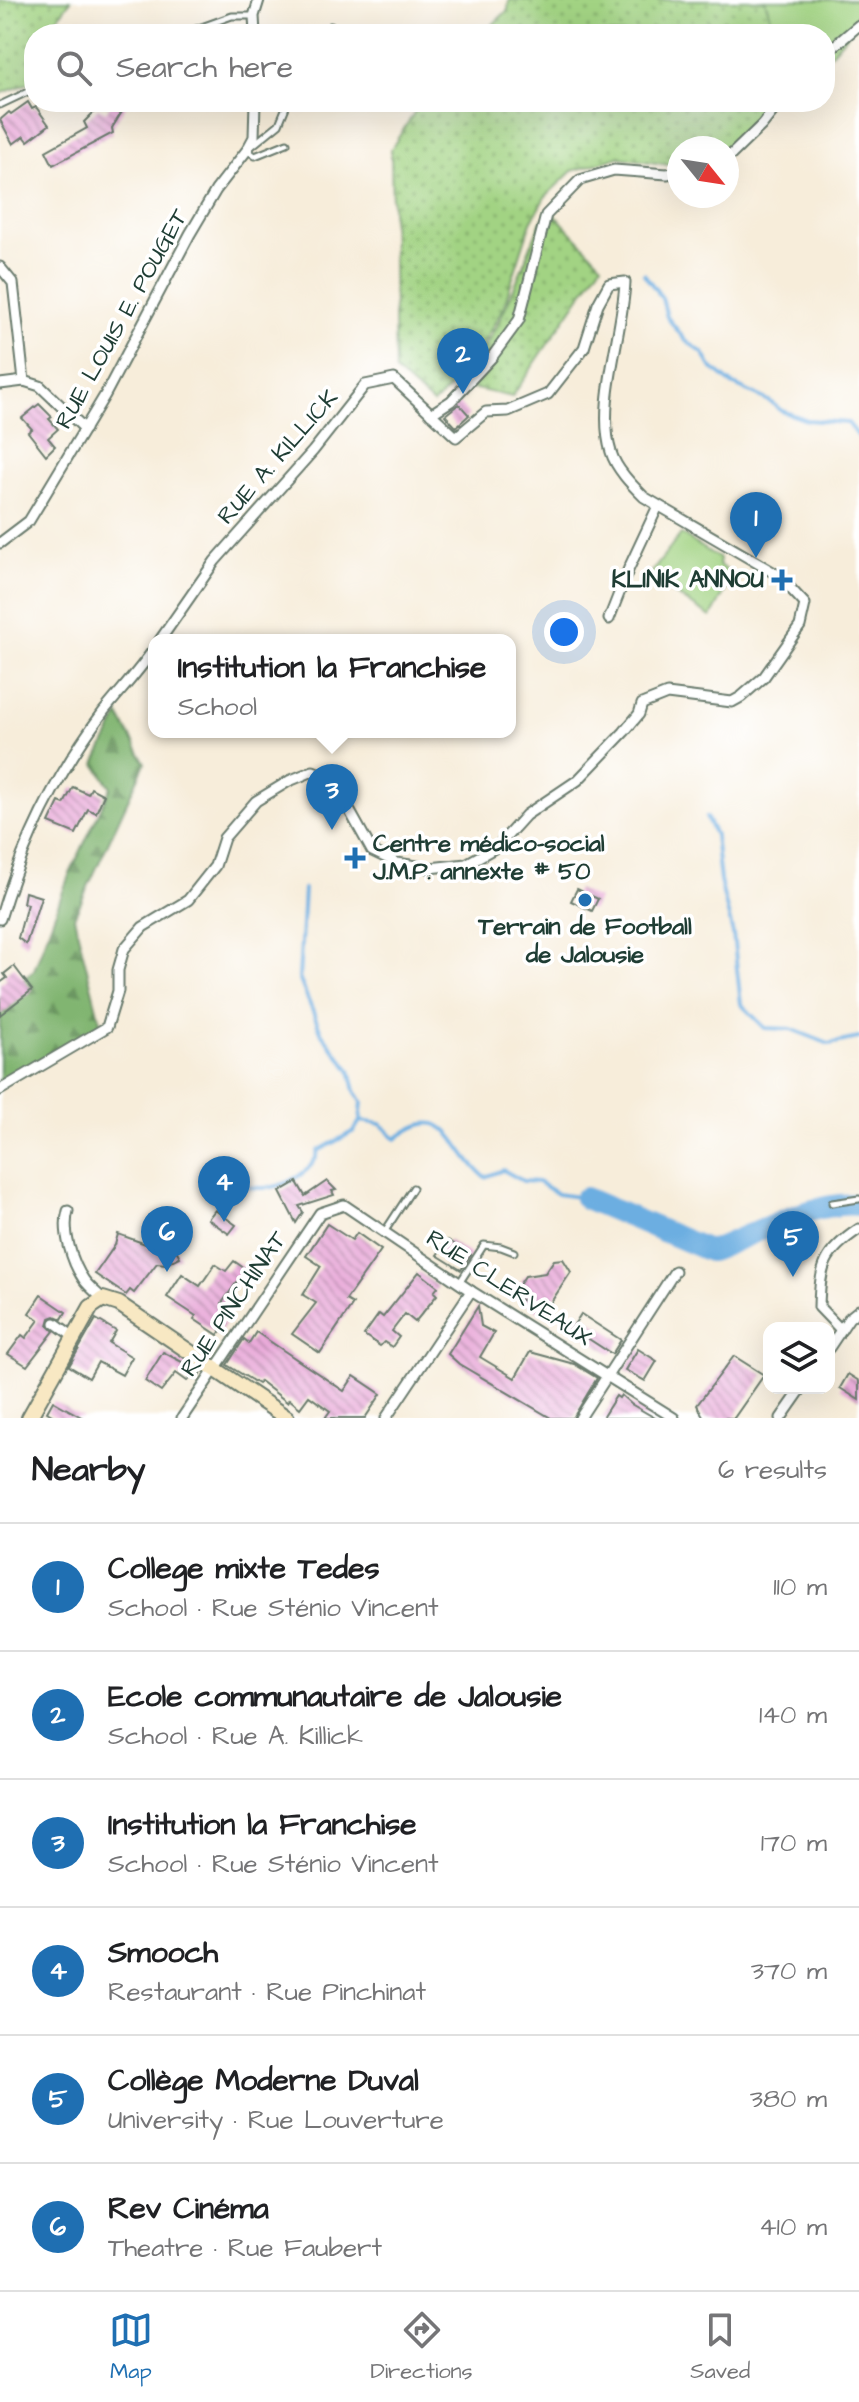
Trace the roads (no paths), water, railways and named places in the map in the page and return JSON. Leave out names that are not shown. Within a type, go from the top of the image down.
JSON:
[{"type":"main road","points":[[29,1418],[74,1337],[97,1303],[119,1304],[287,1418]]},
{"type":"street","points":[[254,24],[259,0]]},
{"type":"street","points":[[835,45],[859,25]]},
{"type":"street","name":"RUE LOUIS E. POUGET","points":[[0,543],[29,521],[85,429],[190,234],[216,190],[254,137],[255,112]]},
{"type":"street","points":[[739,147],[772,112]]},
{"type":"street","points":[[431,414],[451,401],[492,357],[519,320],[546,215],[580,180],[614,170],[667,174]]},
{"type":"street","points":[[0,267],[13,283],[24,381]]},
{"type":"street","name":"RUE A. KILLICK","points":[[164,634],[215,561],[313,451],[365,385],[394,379],[456,437],[486,412],[508,411],[548,394],[584,348],[598,304],[609,284],[625,282],[624,307],[607,407],[611,452],[627,479],[644,497],[658,506]]},
{"type":"street","points":[[0,384],[24,381],[40,386],[85,429]]},
{"type":"street","points":[[0,1090],[107,1027],[118,991],[118,970],[124,949],[143,927],[188,900],[215,866],[224,838],[256,801],[289,781],[313,771],[332,779],[372,851],[397,863],[430,868],[466,864],[498,846],[526,815],[578,780],[624,732],[639,714],[642,704],[667,694],[732,702],[752,689],[800,626],[805,604],[778,575],[658,506],[609,619]]},
{"type":"street","points":[[0,919],[12,878],[33,827],[104,712],[148,657]]},
{"type":"street","name":"RUE CLERVEAUX","points":[[320,1213],[344,1205],[471,1291],[674,1418]]},
{"type":"street","points":[[68,1211],[64,1222],[70,1245],[83,1279],[97,1303]]},
{"type":"street","name":"RUE PINCHINAT","points":[[182,1418],[320,1213]]},
{"type":"street","points":[[841,1330],[819,1307],[820,1282],[825,1259],[859,1229]]},
{"type":"street","points":[[580,1418],[675,1271]]},
{"type":"street","points":[[386,1418],[471,1291]]},
{"type":"street","points":[[835,1339],[859,1310]]},
{"type":"street","points":[[55,1323],[74,1337]]},
{"type":"street","points":[[781,1418],[798,1394]]},
{"type":"lane","points":[[210,24],[232,16],[254,16]]},
{"type":"lane","points":[[0,105],[24,94]]},
{"type":"lane","points":[[284,112],[279,124],[247,150],[255,156],[287,143]]},
{"type":"lane","points":[[385,1231],[413,1188]]},
{"type":"lane","points":[[832,1203],[859,1199]]},
{"type":"lane","points":[[460,1283],[484,1245],[514,1252]]},
{"type":"waterway","points":[[644,274],[662,298],[667,317],[685,340],[703,353],[711,367],[732,384],[769,401],[782,411],[807,420],[848,423],[859,437]]},
{"type":"waterway","points":[[706,817],[715,835],[720,881],[733,934],[741,1004],[765,1028],[791,1029],[829,1044],[859,1038]]},
{"type":"waterway","points":[[304,889],[299,978],[322,1034],[350,1070],[355,1091],[362,1102],[360,1121]]},
{"type":"waterway","points":[[216,1184],[262,1188],[288,1182],[311,1166],[318,1151],[354,1131],[360,1121],[381,1124],[396,1139],[414,1128],[428,1124],[439,1126],[448,1132],[485,1177],[503,1170],[523,1181],[538,1182],[557,1194],[585,1198]]},
{"type":"waterway","points":[[585,1198],[710,1251],[802,1213],[841,1205],[859,1205]]},
{"type":"place","name":"Ecole communautaire de Jalousie","points":[[463,394]]},
{"type":"place","name":"College mixte Tedes","points":[[756,558]]},
{"type":"place","name":"KLINIK ANNOU","points":[[782,580]]},
{"type":"place","name":"Institution la Franchise","points":[[332,830]]},
{"type":"place","name":"Centre médico-social J.M.P. annexte # 50","points":[[355,858]]},
{"type":"place","name":"Terrain de Football de Jalousie","points":[[585,900]]},
{"type":"place","name":"Smooch","points":[[224,1222]]},
{"type":"place","name":"Rev Cinéma","points":[[167,1272]]},
{"type":"place","name":"Collège Moderne Duval","points":[[793,1277]]}]
